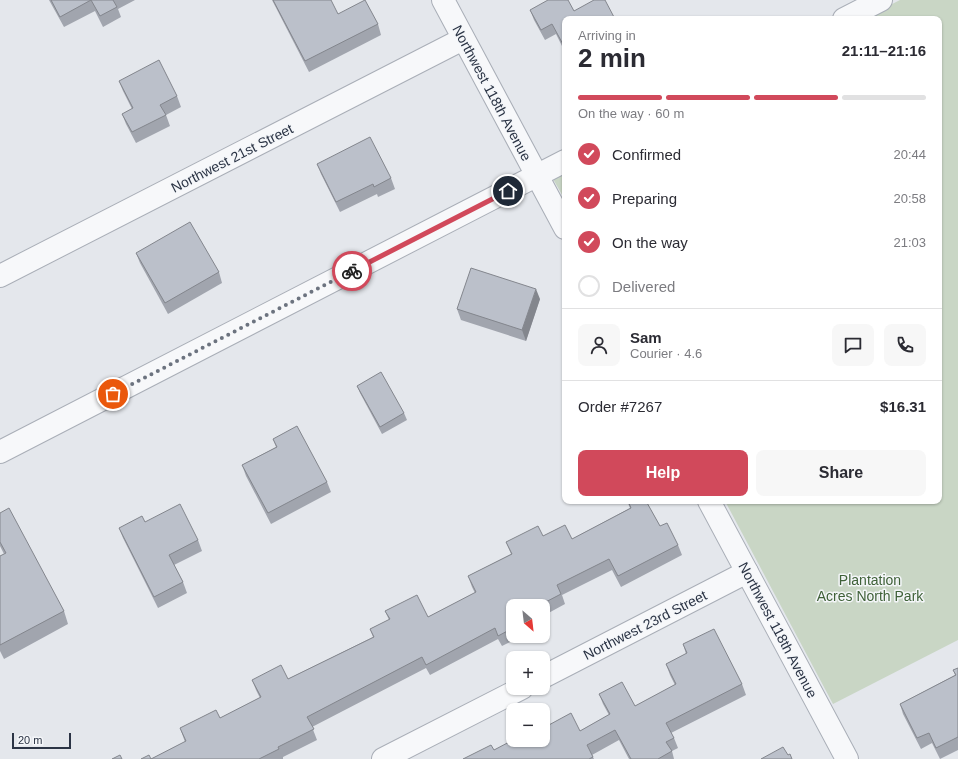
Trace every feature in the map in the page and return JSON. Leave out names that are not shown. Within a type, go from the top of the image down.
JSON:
[{"type":"street","name":"Northwest 118th Avenue","points":[[443,0],[562,223]]},
{"type":"street","points":[[850,16],[881,0]]},
{"type":"street","name":"Northwest 21st Street","points":[[0,276],[463,39]]},
{"type":"street","points":[[0,452],[562,163]]},
{"type":"street","name":"Northwest 118th Avenue","points":[[712,504],[847,759]]},
{"type":"street","name":"Northwest 23rd Street","points":[[550,673],[747,572]]},
{"type":"street","points":[[383,759],[508,695]]},
{"type":"green space","name":"Plantation Acres North Park","points":[[900,0],[958,0],[958,640],[833,704],[727,504],[942,504],[942,16],[869,16]]},
{"type":"green space","points":[[562,174],[562,195],[553,179]]},
{"type":"building","points":[[51,0],[91,0],[60,17]]},
{"type":"building","points":[[91,0],[113,0],[117,7],[100,16]]},
{"type":"building","points":[[273,0],[331,0],[338,14],[365,0],[378,24],[305,61]]},
{"type":"building","points":[[548,0],[568,0],[574,11],[594,0],[605,0],[613,16],[562,16],[562,42],[552,24],[541,30],[530,10]]},
{"type":"building","points":[[159,60],[177,96],[160,105],[166,115],[132,132],[122,114],[133,108],[119,81]]},
{"type":"building","points":[[370,137],[391,178],[374,187],[373,184],[336,202],[317,164]]},
{"type":"building","points":[[190,222],[219,272],[165,303],[136,253]]},
{"type":"building","points":[[471,268],[536,289],[522,330],[457,309]]},
{"type":"building","points":[[381,372],[404,413],[380,427],[357,386]]},
{"type":"building","points":[[297,426],[327,482],[268,513],[242,465],[277,447],[273,439]]},
{"type":"building","points":[[180,504],[198,540],[169,555],[183,582],[154,597],[119,528],[142,516],[145,522]]},
{"type":"building","points":[[629,504],[648,504],[660,526],[667,523],[678,545],[618,576],[609,559],[557,585],[561,594],[550,600],[506,599],[506,632],[498,636],[495,628],[426,665],[422,657],[307,717],[314,729],[278,747],[279,749],[259,759],[151,759],[186,741],[180,728],[216,710],[220,718],[261,697],[252,680],[281,665],[288,679],[374,637],[370,629],[390,619],[385,611],[417,595],[428,617],[476,592],[468,576],[512,554],[506,542],[538,526],[543,536],[565,525],[572,539],[631,508]]},
{"type":"building","points":[[9,508],[64,611],[0,645],[0,556],[6,553],[0,542],[0,513]]},
{"type":"building","points":[[714,629],[742,684],[666,723],[674,738],[666,742],[672,751],[658,759],[631,759],[615,730],[587,745],[593,757],[589,759],[463,759],[491,745],[494,750],[506,744],[506,747],[550,747],[550,724],[571,713],[580,731],[610,714],[599,694],[622,682],[635,706],[676,684],[666,664],[687,653],[683,644]]},
{"type":"building","points":[[958,668],[958,737],[936,748],[929,733],[917,738],[900,704],[956,675],[953,670]]},
{"type":"building","points":[[783,747],[788,755],[790,754],[792,759],[761,759]]},
{"type":"building","points":[[120,755],[122,759],[112,759]]},
{"type":"building","points":[[149,755],[151,759],[141,759]]},
{"type":"way so far","points":[[113,394],[352,271]]},
{"type":"route","points":[[352,271],[508,191]]}]
